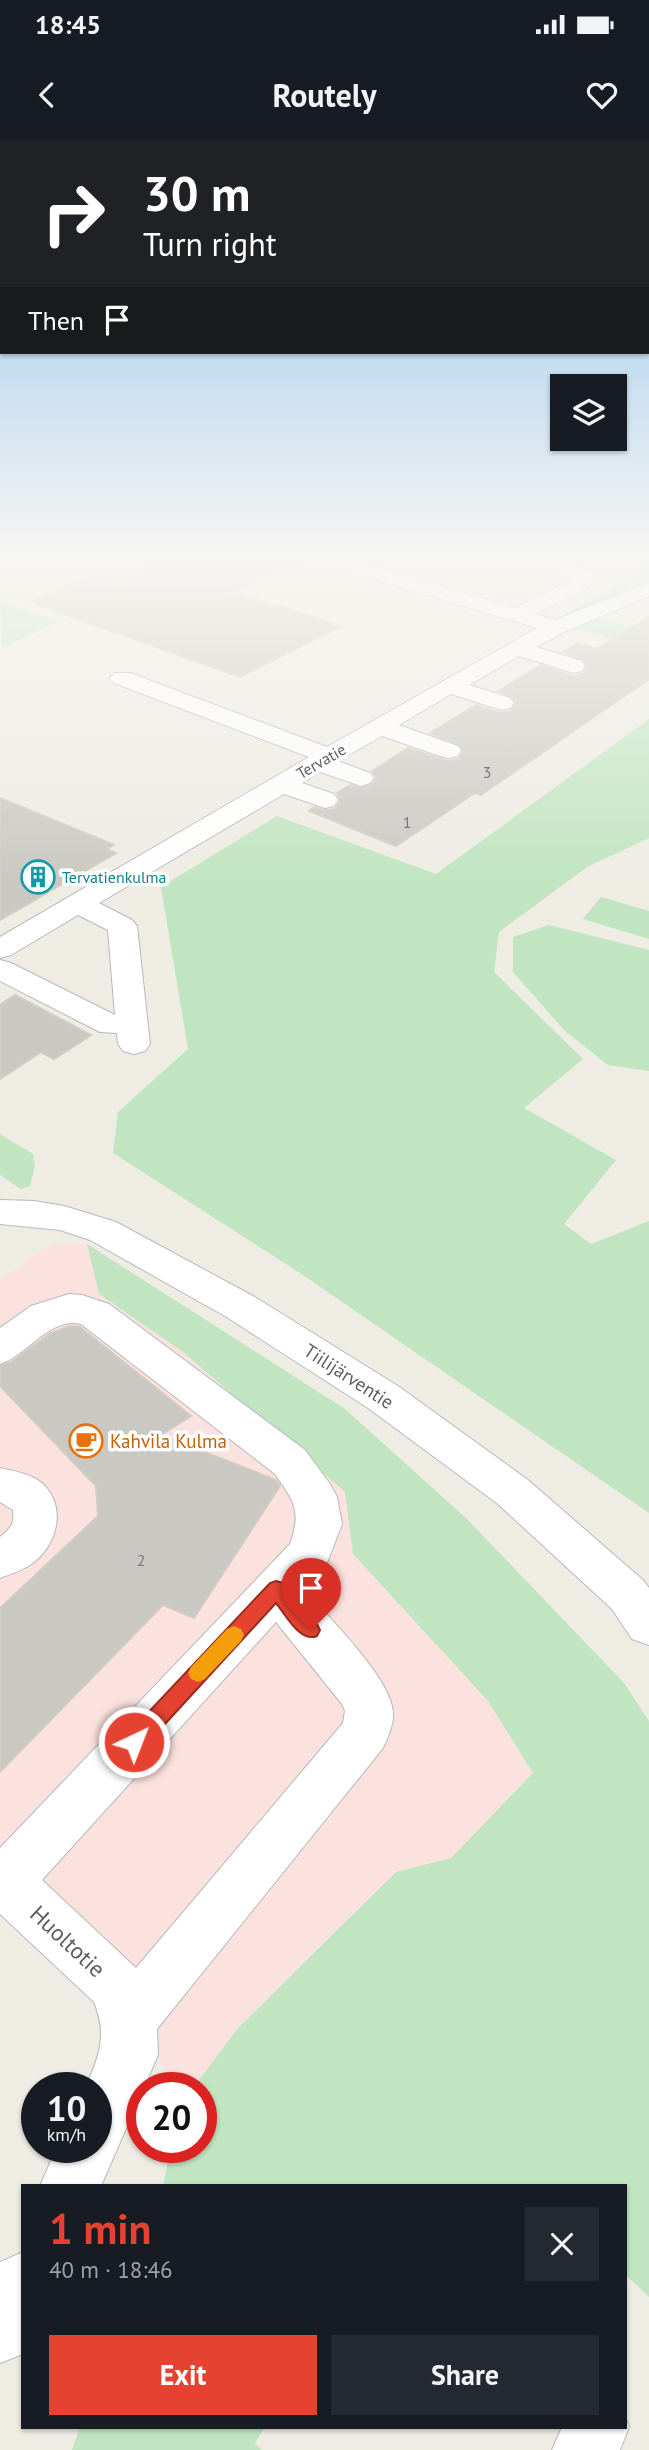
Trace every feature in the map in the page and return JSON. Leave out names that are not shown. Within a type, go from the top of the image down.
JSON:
[{"type":"street","name":"Tervatie","points":[[0,949],[484,668]]},
{"type":"street","points":[[122,678],[324,759],[361,778]]},
{"type":"street","points":[[449,687],[502,703]]},
{"type":"street","points":[[380,727],[449,751]]},
{"type":"street","points":[[281,784],[325,800]]},
{"type":"street","points":[[0,969],[122,1034],[122,926],[76,903]]},
{"type":"street","name":"Tiilijärventie","points":[[0,1212],[64,1218],[103,1231],[239,1306],[383,1397],[513,1492],[642,1601]]},
{"type":"street","points":[[0,1349],[43,1316],[63,1308],[81,1307],[95,1314],[290,1462],[316,1497],[320,1524],[309,1555],[2,1880]]},
{"type":"street","points":[[0,1485],[16,1488],[27,1495],[35,1505],[37,1517],[35,1529],[28,1542],[17,1552],[0,1559]]},
{"type":"street","points":[[129,2019],[366,1732],[369,1711],[362,1692],[276,1589]]},
{"type":"street","name":"Huoltotie","points":[[2,1880],[114,1983],[129,2019],[129,2054],[112,2093]]},
{"type":"street","points":[[70,2184],[80,2163]]},
{"type":"street","points":[[0,2331],[21,2287]]},
{"type":"street","points":[[586,2450],[595,2429]]},
{"type":"shaded area","points":[[54,1244],[87,1244],[99,1294],[179,1349],[345,1492],[353,1554],[488,1701],[533,1773],[451,1858],[396,1872],[238,2028],[205,2072],[165,2072],[130,1975],[0,1859],[0,1280]]},
{"type":"green space","points":[[649,719],[649,838],[587,867],[499,932],[494,972],[583,1059],[524,1108],[616,1160],[564,1224],[591,1244],[649,1221],[649,1513],[303,1275],[113,1153],[118,1112],[188,1049],[161,887],[277,816],[436,874]]},
{"type":"green space","points":[[601,897],[649,911],[649,939],[583,919]]},
{"type":"green space","points":[[549,925],[649,950],[649,1071],[608,1065],[565,1031],[513,972],[513,937]]},
{"type":"green space","points":[[0,1134],[33,1154],[35,1166],[30,1186],[21,1189],[0,1175]]},
{"type":"green space","points":[[87,1244],[345,1409],[467,1519],[624,1683],[649,1721],[649,2297],[627,2276],[627,2184],[163,2184],[168,2163],[217,2163],[217,2072],[205,2072],[238,2028],[396,1872],[451,1858],[533,1773],[488,1701],[353,1554],[345,1492],[183,1352],[99,1294]]},
{"type":"green space","points":[[79,2429],[264,2429],[255,2443],[262,2450],[72,2450]]},
{"type":"building","points":[[214,668],[258,668],[240,677]]},
{"type":"building","points":[[536,668],[549,668],[573,676],[583,674],[587,668],[649,668],[649,679],[481,795],[475,793],[396,846],[309,811],[314,807],[335,809],[340,801],[337,793],[350,785],[360,788],[371,785],[377,778],[372,771],[408,748],[448,761],[459,759],[463,752],[460,745],[430,733],[476,705],[501,713],[511,711],[516,701],[498,691]]},
{"type":"building","points":[[0,798],[114,845],[107,849],[116,853],[0,920]]},
{"type":"building","points":[[15,995],[91,1035],[54,1059],[41,1052],[0,1079],[0,1005]]},
{"type":"building","points":[[70,1326],[80,1327],[191,1416],[161,1435],[276,1480],[280,1486],[194,1618],[163,1605],[0,1772],[0,1608],[98,1516],[96,1486],[0,1386],[0,1366],[11,1362],[51,1333]]},
{"type":"slow traffic","points":[[198,1673],[234,1635]]},
{"type":"place","name":"Tervatienkulma","points":[[38,877]]},
{"type":"place","name":"Kahvila Kulma","points":[[86,1441]]},
{"type":"route","points":[[134,1742],[276,1589],[311,1630]]}]
